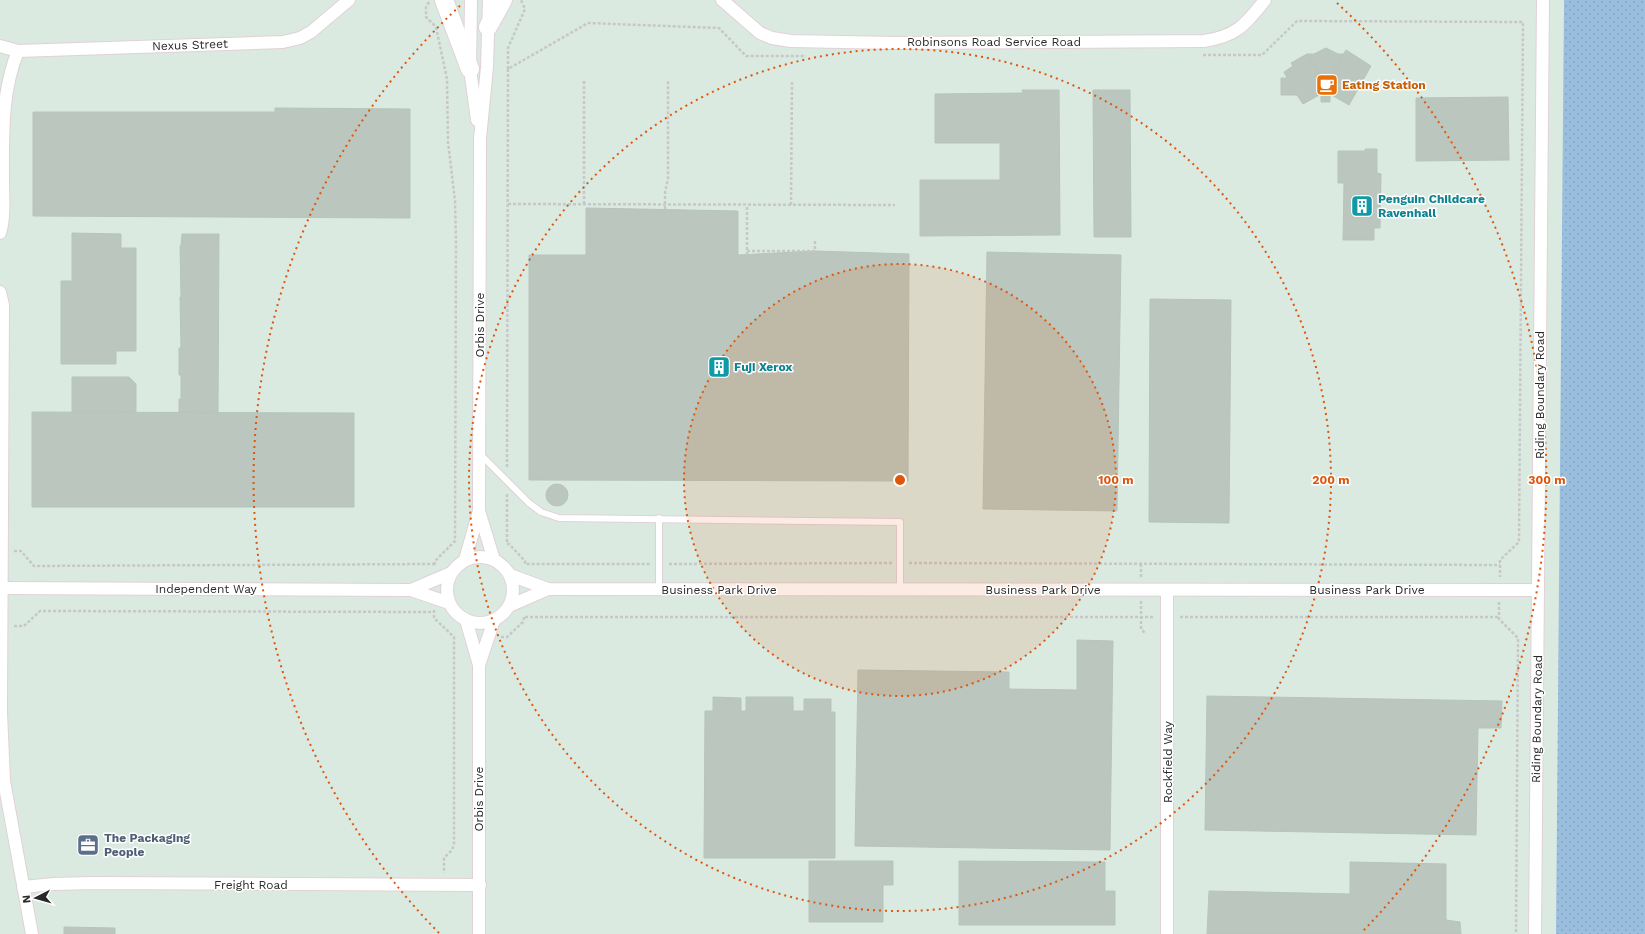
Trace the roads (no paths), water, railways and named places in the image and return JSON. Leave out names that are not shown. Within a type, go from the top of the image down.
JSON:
[{"type":"main road","points":[[444,0],[470,69]]},
{"type":"main road","points":[[488,27],[503,0]]},
{"type":"street","name":"Nexus Street","points":[[0,46],[18,51],[283,42],[300,38],[312,32],[349,0]]},
{"type":"street","name":"Orbis Drive","points":[[471,0],[470,69],[480,139]]},
{"type":"street","name":"Orbis Drive","points":[[465,560],[479,511],[480,139],[487,67],[489,0]]},
{"type":"street","name":"Robinsons Road Service Road","points":[[722,0],[760,33],[777,40],[911,43],[1204,41],[1228,36],[1240,28],[1265,0]]},
{"type":"street","name":"Riding Boundary Road","points":[[1535,934],[1543,0]]},
{"type":"street","points":[[3,118],[10,75],[18,51]]},
{"type":"street","points":[[0,96],[3,118],[3,213],[0,233]]},
{"type":"street","points":[[0,292],[2,305],[1,752],[4,781],[32,934]]},
{"type":"street","name":"Orbis Drive","points":[[479,511],[494,560]]},
{"type":"street","points":[[479,557],[494,560],[503,566],[510,576],[513,586],[509,606],[494,620],[485,623],[475,623],[466,620],[459,616],[449,603],[446,593],[447,583],[451,573],[457,565],[465,560],[479,557]]},
{"type":"street","name":"Independent Way","points":[[411,590],[451,573]]},
{"type":"street","name":"Business Park Drive","points":[[510,576],[548,589],[1538,590]]},
{"type":"street","name":"Independent Way","points":[[1,588],[411,590],[449,603]]},
{"type":"street","name":"Business Park Drive","points":[[509,606],[548,589]]},
{"type":"street","name":"Rockfield Way","points":[[1167,590],[1167,934]]},
{"type":"street","name":"Orbis Drive","points":[[466,620],[479,665],[479,934]]},
{"type":"street","name":"Orbis Drive","points":[[479,665],[494,620]]},
{"type":"street","name":"Freight Road","points":[[23,887],[54,884],[480,885]]},
{"type":"lane","points":[[479,454],[507,482],[541,512],[559,518],[900,522],[900,590]]},
{"type":"lane","points":[[659,518],[659,589]]},
{"type":"place","name":"Eating Station","points":[[1327,85]]},
{"type":"place","name":"Penguin Childcare Ravenhall","points":[[1362,206]]},
{"type":"place","name":"Fuji Xerox","points":[[719,367]]},
{"type":"place","name":"The Packaging People","points":[[88,845]]}]
